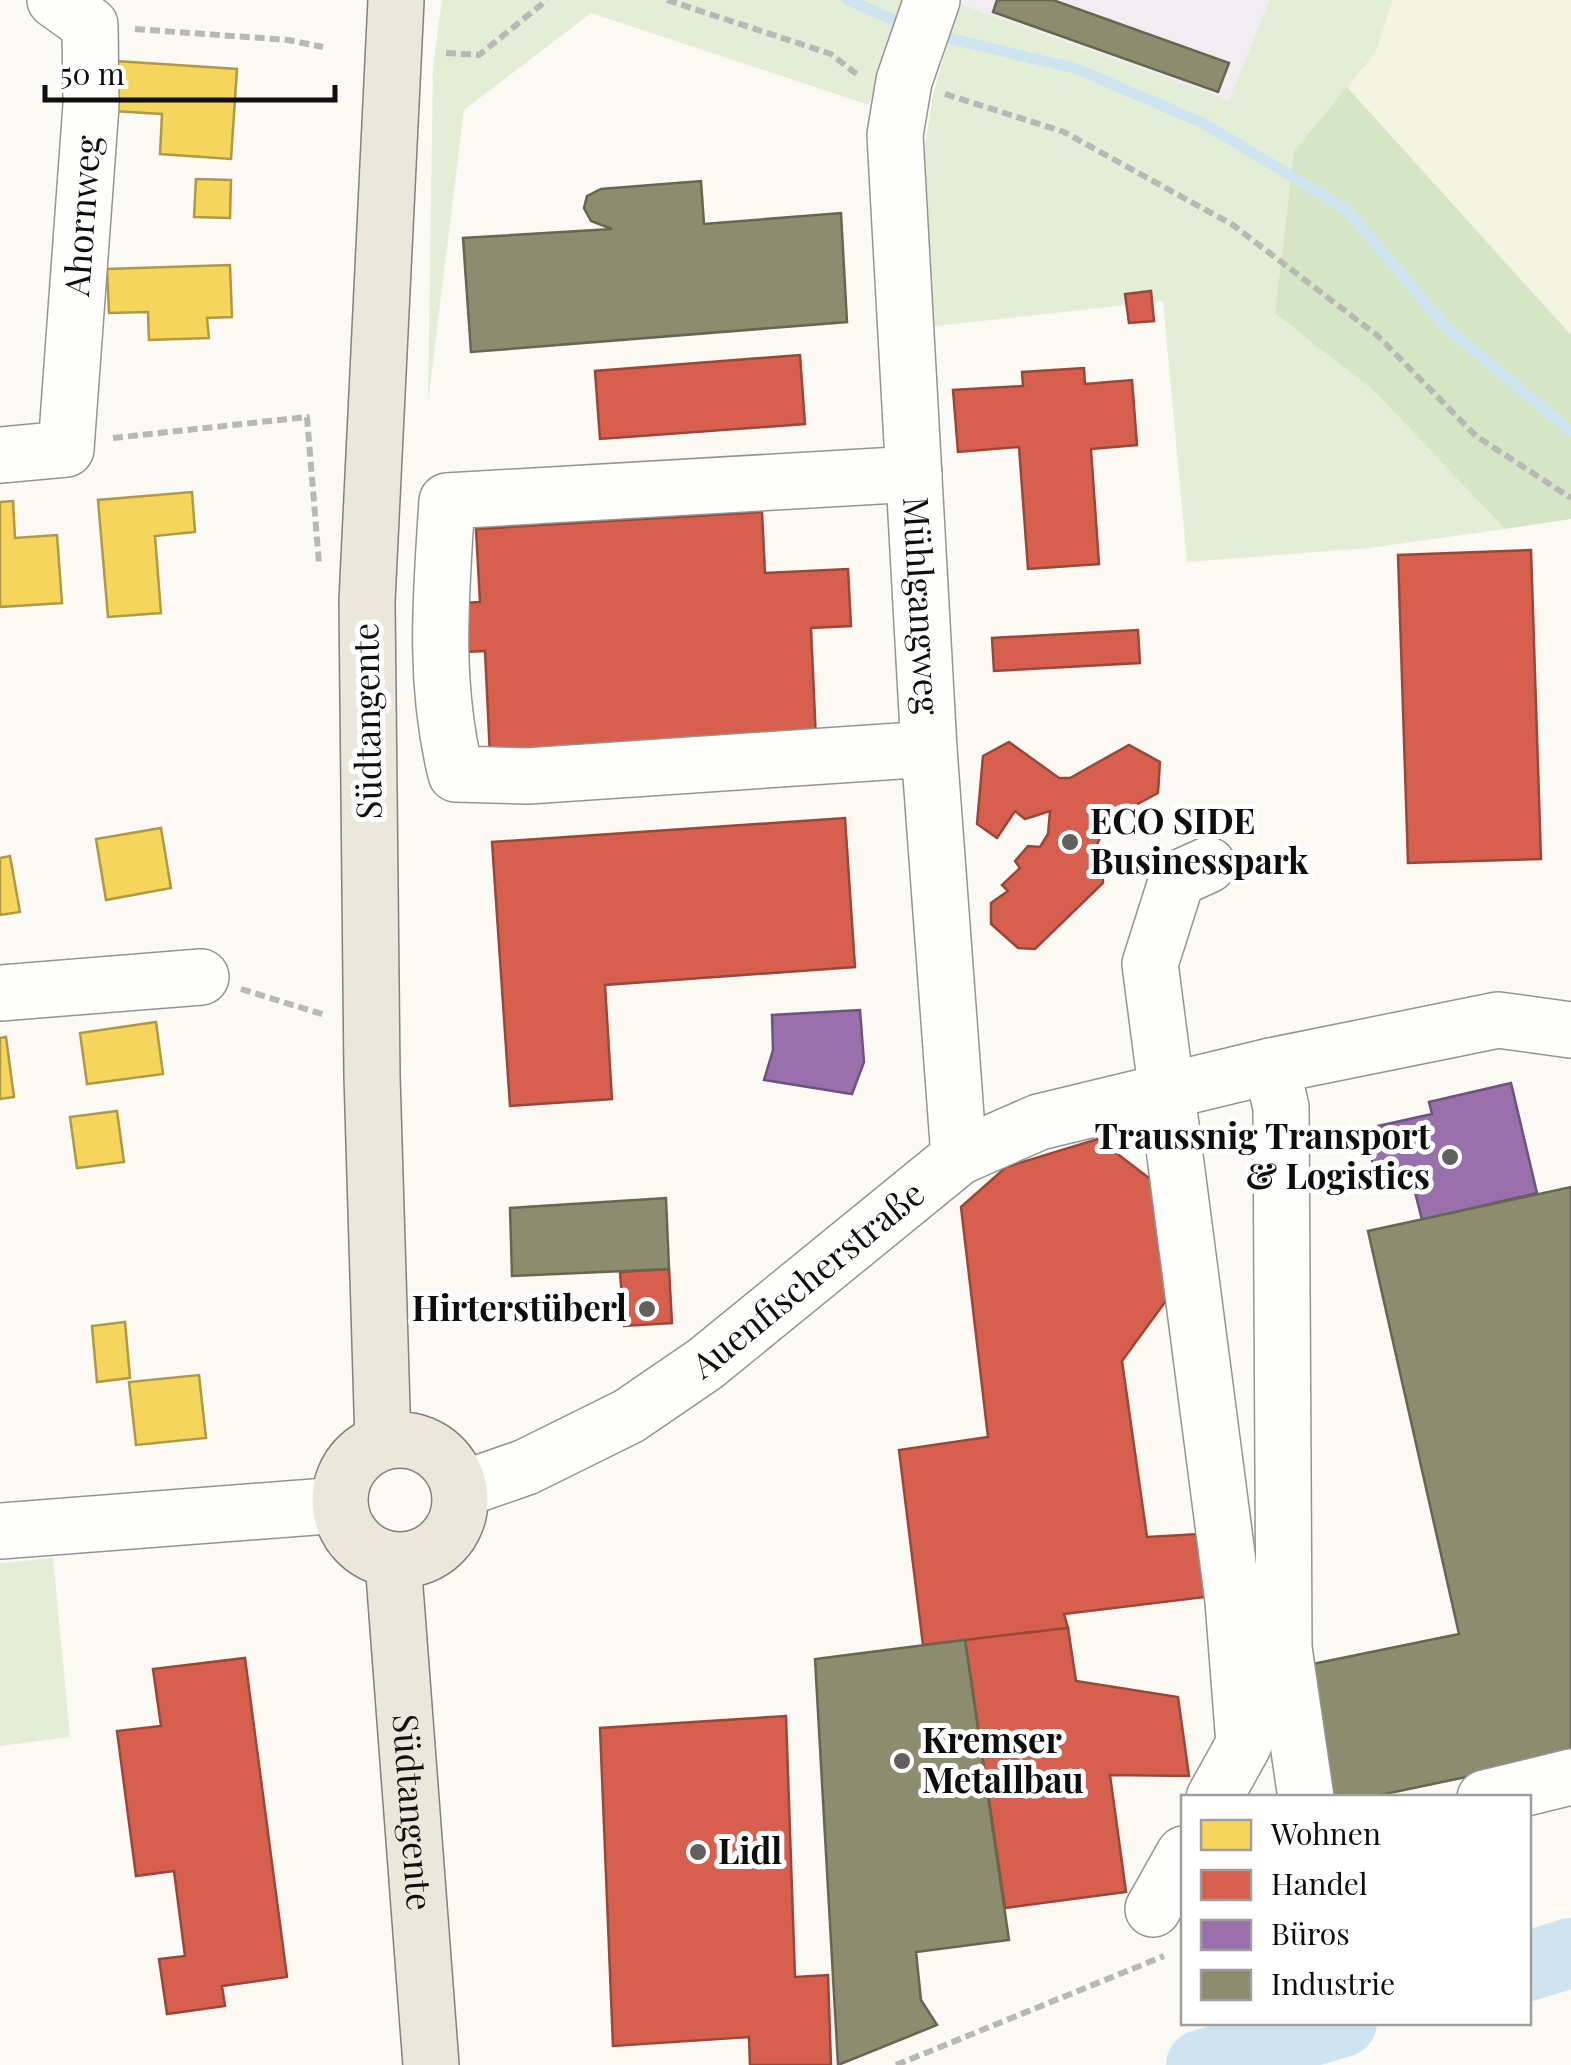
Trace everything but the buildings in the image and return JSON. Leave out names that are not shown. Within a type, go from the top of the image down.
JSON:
[{"type":"main road","name":"Südtangente","points":[[383,1442],[372,1076],[367,601],[396,0]]},
{"type":"main road","points":[[383,1442],[423,1444],[441,1455],[460,1490],[454,1528],[443,1544],[427,1555],[392,1561],[362,1548],[350,1536],[340,1505],[341,1484],[350,1466],[364,1451],[383,1442]]},
{"type":"main road","name":"Südtangente","points":[[392,1561],[431,2065]]},
{"type":"street","name":"Ahornweg","points":[[66,449],[91,104],[72,13]]},
{"type":"street","name":"Mühlgangweg","points":[[915,51],[895,135],[929,749],[959,1157]]},
{"type":"street","points":[[0,455],[66,449]]},
{"type":"street","points":[[914,474],[447,501],[438,638],[442,718],[456,774],[584,773],[929,749]]},
{"type":"street","points":[[1208,865],[1178,879],[1150,964],[1234,1601],[1244,1744],[1216,1795]]},
{"type":"street","points":[[0,992],[201,977]]},
{"type":"street","name":"Auenfischerstraße","points":[[460,1490],[526,1467],[629,1416],[705,1364],[959,1157],[1039,1122],[1272,1066],[1498,1020],[1571,1030]]},
{"type":"street","points":[[1272,1066],[1282,1108],[1284,1648],[1306,1795]]},
{"type":"street","points":[[0,1531],[340,1505]]},
{"type":"street","points":[[1497,1795],[1571,1777]]},
{"type":"street","points":[[1159,1932],[1181,1863]]},
{"type":"path","points":[[446,53],[479,55],[548,0]]},
{"type":"path","points":[[667,0],[831,54],[915,51],[1064,132],[1233,226],[1378,336],[1476,436],[1571,498]]},
{"type":"path","points":[[72,13],[323,47]]},
{"type":"path","points":[[66,449],[129,435],[307,417],[319,566]]},
{"type":"path","points":[[201,977],[340,1019]]},
{"type":"path","points":[[896,2065],[1159,1932]]},
{"type":"shaded area","points":[[946,0],[1269,0],[1229,101]]},
{"type":"green space","points":[[442,0],[908,0],[869,105],[591,13],[464,110],[428,402],[433,68]]},
{"type":"green space","points":[[1269,0],[1393,0],[1376,52],[1294,151],[1275,312],[1374,391],[1505,529],[1369,548],[1187,562],[1163,301],[927,327],[921,167],[934,91],[959,4],[1229,100]]},
{"type":"green space","points":[[1393,0],[1571,0],[1571,335],[1347,87],[1376,52]]},
{"type":"green space","points":[[1347,87],[1571,335],[1571,519],[1505,529],[1374,391],[1275,313],[1294,151]]},
{"type":"green space","points":[[53,1558],[70,1737],[0,1746],[0,1563]]},
{"type":"waterway","points":[[848,0],[908,26]]},
{"type":"waterway","points":[[935,35],[1077,69],[1205,124],[1346,209],[1448,329],[1571,431]]},
{"type":"waterway","points":[[1531,1965],[1571,1953]]},
{"type":"waterway","points":[[1201,2065],[1332,2025]]},
{"type":"place","name":"ECO SIDE Businesspark","points":[[1070,842]]},
{"type":"place","name":"Traussnig Transport & Logistics","points":[[1450,1157]]},
{"type":"place","name":"Hirterstüberl","points":[[647,1309]]},
{"type":"place","name":"Kremser Metallbau","points":[[902,1761]]},
{"type":"place","name":"Lidl","points":[[698,1852]]}]
